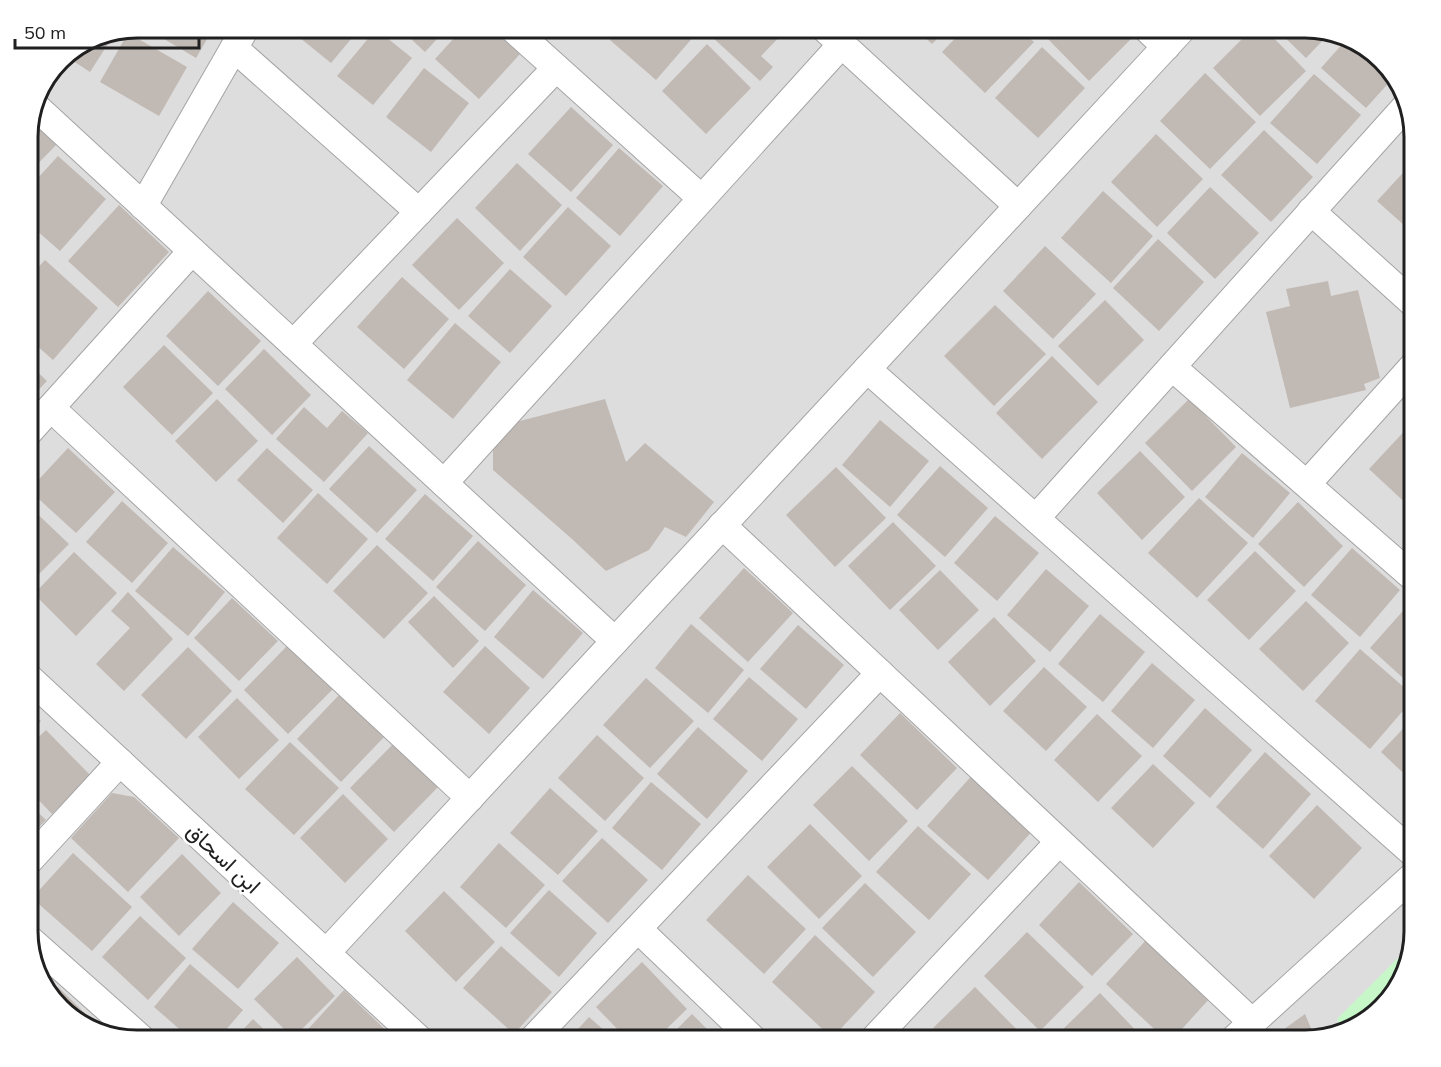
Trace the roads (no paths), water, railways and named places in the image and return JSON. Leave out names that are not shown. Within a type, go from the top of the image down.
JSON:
[{"type":"street","points":[[143,206],[240,38],[419,212]]},
{"type":"street","points":[[523,38],[702,198]]},
{"type":"street","points":[[444,483],[702,198],[830,38]]},
{"type":"street","points":[[835,38],[1018,206]]},
{"type":"street","points":[[1157,38],[1166,47]]},
{"type":"street","points":[[326,953],[1174,38]]},
{"type":"street","points":[[293,344],[556,68]]},
{"type":"street","points":[[41,111],[615,641]]},
{"type":"street","points":[[1036,518],[1400,112]]},
{"type":"street","points":[[1311,211],[1404,295]]},
{"type":"street","points":[[38,422],[192,251]]},
{"type":"street","points":[[1172,367],[1404,569]]},
{"type":"street","points":[[867,369],[1404,845]]},
{"type":"street","points":[[1307,484],[1404,376]]},
{"type":"street","points":[[51,408],[470,798]]},
{"type":"street","points":[[722,525],[1059,842],[1242,1030]]},
{"type":"street","points":[[542,1030],[880,673]]},
{"type":"street","name":"ابن اسحاق","points":[[38,686],[409,1030]]},
{"type":"street","points":[[38,851],[120,762]]},
{"type":"street","points":[[882,1030],[1059,842]]},
{"type":"street","points":[[1244,1030],[1404,884]]},
{"type":"street","points":[[638,929],[744,1030]]},
{"type":"street","points":[[40,948],[131,1029]]}]
